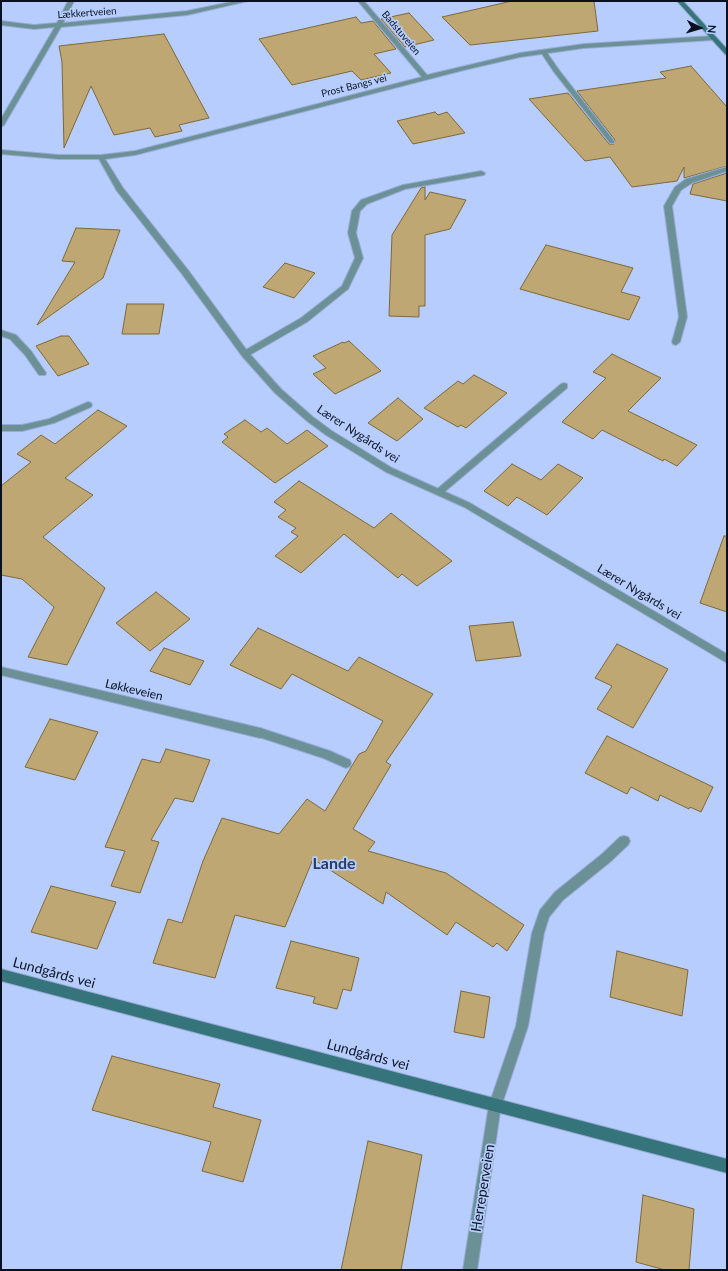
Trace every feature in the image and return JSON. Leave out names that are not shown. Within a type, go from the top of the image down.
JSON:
[{"type":"street","points":[[1,125],[59,25],[71,1]]},
{"type":"street","name":"Lækkertveien","points":[[1,23],[34,27],[59,25],[187,13],[245,1]]},
{"type":"street","name":"Badstuveien","points":[[362,1],[426,78]]},
{"type":"street","points":[[680,1],[727,53]]},
{"type":"street","name":"Prost Bangs vei","points":[[1,152],[59,157],[101,157],[135,153],[163,147],[463,68],[543,51],[592,45],[713,38]]},
{"type":"street","points":[[543,51],[556,71],[612,142]]},
{"type":"street","name":"Lærer Nygårds vei","points":[[101,157],[120,189],[245,354],[278,391],[329,433],[389,470],[467,505],[727,659]]},
{"type":"street","points":[[676,342],[683,317],[668,206],[672,196],[678,189],[689,181],[727,169]]},
{"type":"street","points":[[245,354],[304,320],[345,287],[359,258],[352,233],[356,211],[364,202],[403,187],[432,180],[481,173]]},
{"type":"street","points":[[1,333],[13,337],[28,353],[42,373]]},
{"type":"street","points":[[439,492],[564,386]]},
{"type":"street","points":[[1,428],[22,428],[50,421],[88,405]]},
{"type":"street","name":"Løkkeveien","points":[[1,671],[260,733],[326,754],[346,763]]},
{"type":"street","name":"Herreperveien","points":[[470,1270],[495,1105],[522,1026],[538,933],[544,914],[559,896],[606,858],[624,841]]},
{"type":"street","name":"Lundgårds vei","points":[[1,975],[727,1166]]},
{"type":"building","points":[[512,1],[594,1],[598,31],[470,45],[442,17]]},
{"type":"building","points":[[409,13],[434,40],[405,47],[381,19]]},
{"type":"building","points":[[356,17],[361,23],[373,21],[396,49],[374,54],[391,73],[361,80],[352,71],[292,85],[259,39]]},
{"type":"building","points":[[164,34],[209,118],[179,125],[182,131],[155,137],[150,128],[114,135],[91,86],[64,148],[62,62],[59,46]]},
{"type":"building","points":[[691,66],[727,107],[727,166],[684,178],[684,167],[677,181],[632,187],[610,157],[585,161],[529,99],[568,93],[609,144],[614,144],[615,140],[577,91],[666,78],[660,72]]},
{"type":"building","points":[[435,112],[438,115],[447,112],[465,133],[413,144],[397,121]]},
{"type":"building","points":[[727,173],[727,201],[690,194],[693,184]]},
{"type":"building","points":[[425,187],[425,200],[430,192],[466,200],[450,229],[425,235],[425,306],[419,306],[419,317],[389,316],[392,235],[421,188]]},
{"type":"building","points":[[76,228],[120,230],[103,278],[37,325],[75,262],[62,261]]},
{"type":"building","points":[[546,245],[633,268],[621,292],[640,297],[629,320],[520,289]]},
{"type":"building","points":[[285,263],[315,273],[294,298],[263,287]]},
{"type":"building","points":[[127,304],[164,304],[159,334],[122,334]]},
{"type":"building","points":[[61,336],[69,336],[89,364],[58,376],[36,346]]},
{"type":"building","points":[[349,341],[381,371],[335,394],[313,374],[326,368],[313,356],[343,342]]},
{"type":"building","points":[[612,354],[661,378],[628,411],[697,445],[677,466],[664,459],[663,461],[602,430],[593,439],[562,422],[606,378],[593,372]]},
{"type":"building","points":[[474,375],[507,393],[466,428],[461,425],[458,427],[424,408],[458,381],[463,384]]},
{"type":"building","points":[[398,398],[423,419],[397,441],[368,423]]},
{"type":"building","points":[[98,410],[127,426],[65,478],[93,495],[43,537],[105,588],[67,665],[28,657],[54,607],[22,579],[1,575],[1,486],[31,462],[17,454],[41,435],[55,444]]},
{"type":"building","points":[[245,420],[261,432],[267,428],[287,444],[307,430],[328,446],[275,483],[222,442],[228,437],[224,434]]},
{"type":"building","points":[[512,464],[541,480],[558,464],[583,478],[547,515],[517,497],[508,506],[484,491]]},
{"type":"building","points":[[299,481],[374,528],[391,513],[452,561],[417,586],[402,574],[398,578],[344,534],[301,573],[275,556],[298,536],[291,532],[296,528],[278,517],[286,510],[274,502]]},
{"type":"building","points":[[724,536],[727,536],[727,612],[700,603]]},
{"type":"building","points":[[156,592],[190,619],[150,651],[116,623]]},
{"type":"building","points":[[513,622],[521,656],[476,661],[469,626]]},
{"type":"building","points":[[258,628],[348,671],[359,657],[433,694],[386,762],[391,765],[353,829],[375,842],[368,851],[446,873],[524,925],[507,951],[497,943],[493,947],[456,922],[447,935],[386,892],[383,904],[313,859],[285,927],[235,915],[215,978],[153,963],[168,919],[182,923],[203,861],[222,818],[279,834],[307,799],[325,811],[359,754],[366,751],[383,721],[292,674],[281,689],[230,665]]},
{"type":"building","points":[[617,644],[668,669],[633,728],[597,709],[612,686],[595,678]]},
{"type":"building","points":[[164,648],[204,661],[190,685],[150,671]]},
{"type":"building","points":[[50,719],[98,732],[75,780],[25,767]]},
{"type":"building","points":[[607,736],[713,787],[701,812],[690,807],[689,809],[660,795],[658,801],[631,787],[627,794],[585,773]]},
{"type":"building","points":[[166,749],[210,760],[193,802],[175,798],[151,840],[159,842],[140,893],[111,886],[125,851],[105,847],[142,759],[160,763]]},
{"type":"building","points":[[51,886],[116,902],[97,949],[31,932]]},
{"type":"building","points":[[291,941],[359,958],[351,991],[343,989],[337,1009],[313,1003],[315,997],[276,988]]},
{"type":"building","points":[[617,951],[688,970],[682,1016],[610,997]]},
{"type":"building","points":[[461,991],[490,997],[484,1038],[454,1032]]},
{"type":"building","points":[[112,1056],[220,1084],[213,1107],[261,1120],[243,1182],[202,1171],[211,1142],[92,1110]]},
{"type":"building","points":[[368,1141],[422,1155],[401,1270],[341,1270]]},
{"type":"building","points":[[643,1195],[694,1209],[689,1270],[665,1270],[636,1262]]},
{"type":"district","name":"Lande","points":[[334,864]]}]
